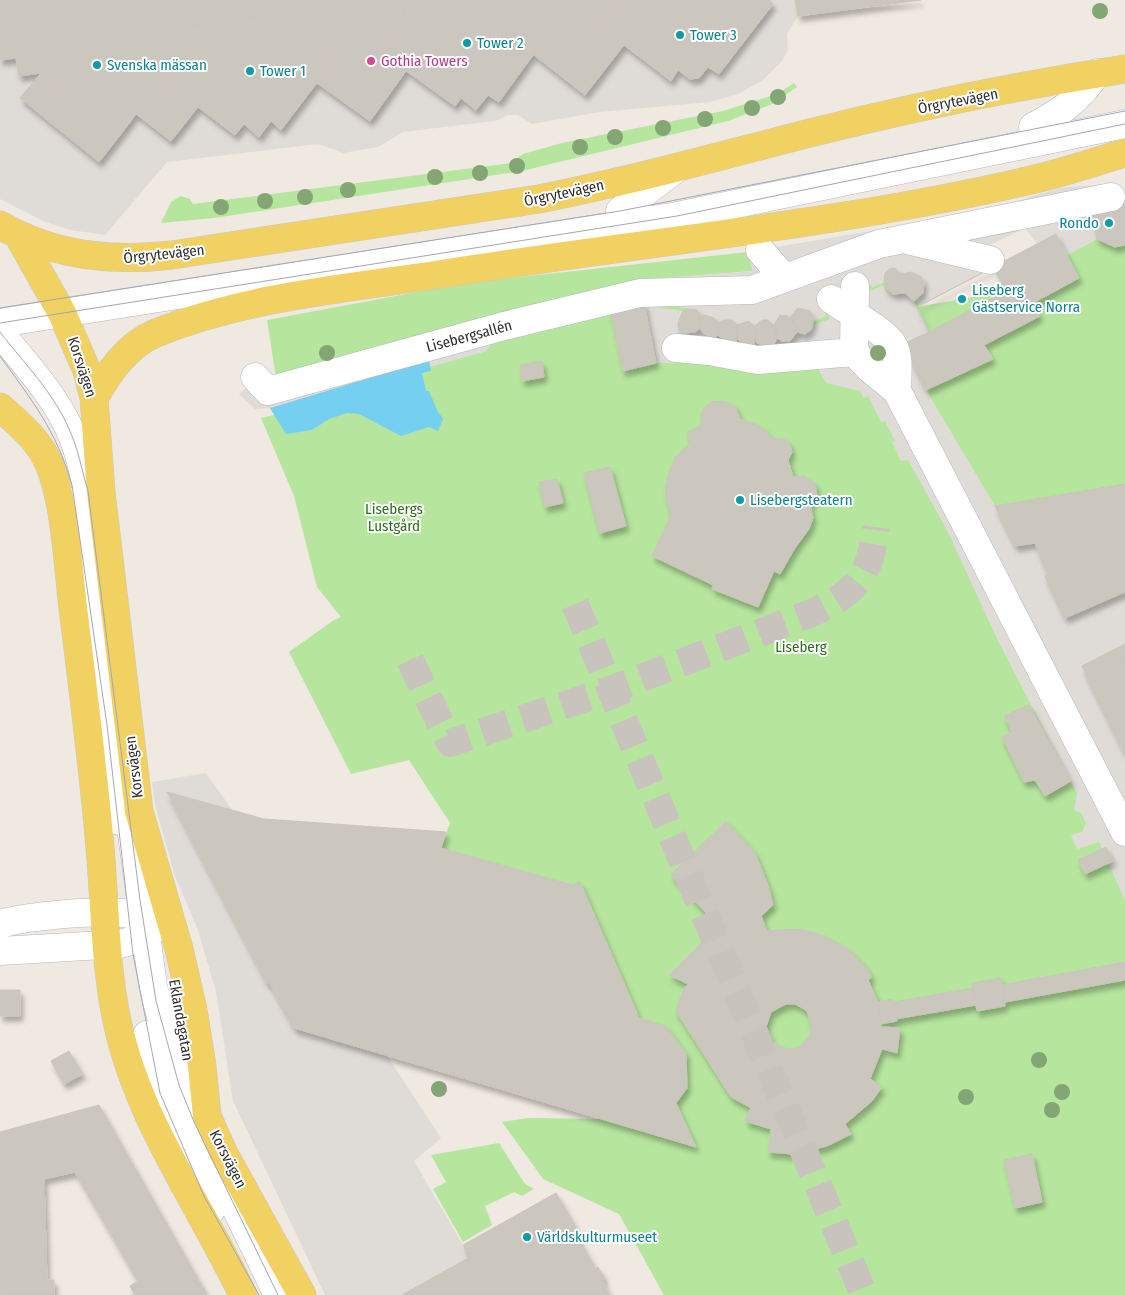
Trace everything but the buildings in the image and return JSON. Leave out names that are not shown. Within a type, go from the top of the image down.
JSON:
[{"type":"main road","name":"Örgrytevägen","points":[[10,231],[64,251],[90,256],[148,258],[539,199],[677,168],[813,132],[1097,73],[1125,69]]},
{"type":"main road","points":[[94,398],[109,372],[136,344],[154,334],[246,306],[604,248],[783,227],[896,208],[1034,180],[1125,153]]},
{"type":"main road","name":"Korsvägen","points":[[10,231],[58,306],[87,371],[94,398],[80,496],[64,534],[110,724],[139,811],[160,890],[179,949],[193,1010],[202,1066],[206,1116],[292,1292]]},
{"type":"main road","name":"Korsvägen","points":[[0,407],[37,442],[50,465],[80,496],[110,724],[100,851],[130,928],[117,1022],[127,1061],[142,1105],[238,1284]]},
{"type":"street","points":[[1032,127],[1065,109],[1079,97],[1097,73]]},
{"type":"street","points":[[0,323],[58,306],[620,210],[1032,127],[1125,111]]},
{"type":"street","points":[[0,308],[58,306],[534,240],[763,199],[1125,124]]},
{"type":"street","points":[[620,210],[677,168]]},
{"type":"street","points":[[760,250],[784,278],[879,244],[902,233],[1112,197]]},
{"type":"street","points":[[902,233],[990,260]]},
{"type":"street","points":[[534,240],[604,248]]},
{"type":"street","points":[[826,263],[855,284],[854,352],[868,368],[897,391]]},
{"type":"street","points":[[826,263],[830,297],[855,317],[885,335],[894,345],[897,391],[979,572],[1125,832]]},
{"type":"street","name":"Lisebergsallén","points":[[255,378],[268,391],[522,322],[640,293],[681,297],[752,290],[784,278]]},
{"type":"street","points":[[0,332],[6,357],[47,421],[80,496]]},
{"type":"street","points":[[676,348],[709,351],[758,360],[854,352]]},
{"type":"street","points":[[110,724],[130,928],[146,1027],[160,1093],[204,1196],[259,1295]]},
{"type":"street","points":[[0,952],[130,928],[159,920],[160,890]]},
{"type":"street","points":[[0,924],[56,915],[130,928]]},
{"type":"street","points":[[130,928],[156,1001],[179,1084],[194,1122],[292,1292]]},
{"type":"street","name":"Eklandagatan","points":[[130,928],[167,943],[191,1076],[206,1116]]},
{"type":"green space","points":[[794,83],[797,87],[770,105],[728,121],[522,171],[214,218],[161,223],[171,202],[181,196],[190,199],[193,204],[511,163],[523,154],[562,143],[723,111],[777,94]]},
{"type":"green space","name":"Liseberg","points":[[1125,202],[1125,1295],[664,1295],[619,1214],[543,1179],[502,1122],[529,1118],[601,1119],[695,1146],[580,882],[572,885],[441,848],[450,823],[409,760],[351,774],[289,652],[341,617],[317,587],[294,496],[261,418],[274,415],[270,408],[486,351],[493,342],[610,313],[659,304],[694,309],[717,320],[741,323],[766,320],[774,324],[780,315],[790,318],[795,310],[803,308],[810,311],[814,320],[818,301],[866,276],[872,287],[884,282],[885,273],[891,268],[916,273],[922,278],[924,285],[919,306],[917,307],[1006,291],[993,267],[1056,234],[1067,255],[1097,239],[1091,207]]},
{"type":"green space","points":[[748,252],[753,271],[651,279],[276,378],[267,320],[465,283]]},
{"type":"green space","points":[[499,1143],[525,1184],[534,1189],[522,1196],[514,1192],[485,1206],[492,1225],[463,1242],[433,1189],[446,1182],[431,1155]]},
{"type":"shaded area","points":[[769,0],[795,0],[798,16],[787,34],[788,50],[782,61],[763,80],[738,94],[710,102],[600,112],[532,124],[518,115],[509,115],[495,121],[403,132],[378,147],[343,153],[318,144],[167,162],[105,235],[70,230],[43,221],[0,199],[0,60],[16,58],[19,76],[41,73],[120,134],[136,114],[171,141],[198,107],[234,135],[244,124],[259,137],[271,121],[281,129],[317,83],[370,121],[406,71],[455,106],[461,98],[476,110],[488,95],[499,101],[534,55],[585,95],[624,45],[670,81],[678,70],[690,79],[699,78],[708,67],[719,74],[773,4]]},
{"type":"shaded area","points":[[1109,184],[1091,208],[1097,239],[1067,255],[1056,234],[1037,244],[1025,228],[984,248],[993,266],[919,306],[916,300],[923,293],[922,278],[916,273],[901,274],[895,268],[891,268],[885,273],[884,282],[872,287],[866,276],[819,300],[826,316],[814,321],[810,311],[803,308],[795,310],[790,318],[780,316],[774,325],[768,320],[762,320],[755,326],[749,321],[737,325],[730,320],[719,323],[709,315],[700,317],[697,310],[694,309],[644,303],[493,342],[486,351],[430,367],[429,360],[270,408],[255,409],[239,394],[267,369],[277,378],[552,302],[651,279],[753,271],[748,252],[982,212],[1059,188]]},
{"type":"shaded area","points":[[883,285],[886,291],[892,294],[907,294],[914,301],[929,332],[903,344],[926,390],[995,506],[1015,546],[1035,543],[1048,575],[1045,577],[1065,618],[1125,592],[1125,644],[1082,666],[1125,753],[1125,901],[1099,842],[1077,849],[1071,835],[1082,832],[1086,823],[1081,813],[1074,810],[1077,793],[998,641],[947,530],[908,460],[901,461],[892,442],[895,441],[885,421],[881,422],[868,396],[864,398],[860,391],[826,383],[818,369],[706,363],[656,363],[644,306],[683,311],[678,323],[679,330],[684,333],[696,332],[700,328],[708,338],[718,335],[754,347],[756,342],[770,346],[774,344],[777,338],[786,342],[790,341],[797,332],[805,334],[813,325],[830,319],[827,310],[869,289],[871,291]],"holes":[[[875,344],[885,356],[881,359],[876,359],[870,351]]]},
{"type":"shaded area","points":[[206,773],[233,811],[167,793],[267,983],[270,984],[294,1027],[386,1054],[441,1138],[414,1161],[470,1257],[402,1295],[325,1295],[233,1101],[216,992],[198,930],[174,874],[155,804],[152,782]]},
{"type":"water","points":[[429,360],[431,371],[422,373],[426,391],[429,391],[443,419],[438,431],[429,427],[401,436],[359,414],[347,413],[329,419],[312,430],[286,434],[270,408]]},
{"type":"tunnel","points":[[410,660],[450,743],[610,690],[814,612],[841,597],[859,580],[870,558],[876,527]]},
{"type":"tunnel","points":[[575,604],[864,1295]]},
{"type":"tram line","points":[[0,308],[620,211],[1125,111]]},
{"type":"tram line","points":[[0,323],[677,216],[1125,124]]},
{"type":"tram line","points":[[0,332],[38,378],[55,403],[69,429],[77,452],[88,491],[140,900],[156,1001],[179,1085],[194,1122],[278,1295]]},
{"type":"tram line","points":[[0,356],[51,432],[59,448],[72,485],[107,725],[133,954],[160,1093],[204,1196],[259,1295]]},
{"type":"place","name":"Tower 3","points":[[680,35]]},
{"type":"place","name":"Tower 2","points":[[467,43]]},
{"type":"place","name":"Gothia Towers","points":[[371,61]]},
{"type":"place","name":"Svenska mässan","points":[[97,65]]},
{"type":"place","name":"Tower 1","points":[[250,71]]},
{"type":"place","name":"Rondo","points":[[1109,223]]},
{"type":"place","name":"Liseberg Gästservice Norra","points":[[962,299]]},
{"type":"place","name":"Lisebergsteatern","points":[[740,500]]},
{"type":"place","name":"Världskulturmuseet","points":[[527,1237]]},
{"type":"park label","name":"Lisebergs Lustgård","points":[[394,518]]}]
